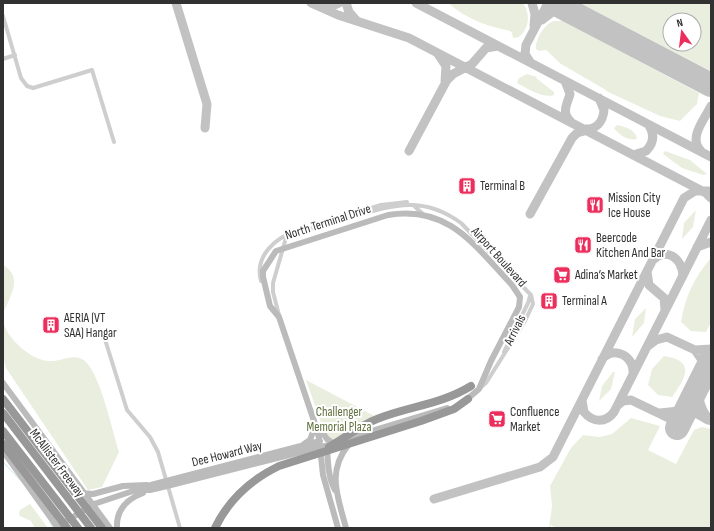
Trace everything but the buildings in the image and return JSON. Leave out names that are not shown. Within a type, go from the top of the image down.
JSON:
[{"type":"highway","points":[[215,528],[230,502],[258,477],[383,417],[454,396],[475,387]]},
{"type":"highway","points":[[319,448],[388,432],[454,409],[468,400]]},
{"type":"highway","points":[[5,401],[102,528]]},
{"type":"highway","name":"McAllister Freeway","points":[[3,413],[91,528]]},
{"type":"highway","name":"McAllister Freeway","points":[[3,431],[78,528]]},
{"type":"highway","points":[[3,444],[67,528]]},
{"type":"main road","name":"North Terminal Drive","points":[[316,424],[279,317],[270,306],[264,289],[263,271],[276,251],[388,215],[403,212],[423,214],[436,218]]},
{"type":"main road","name":"Airport Boulevard","points":[[436,218],[461,232],[512,284],[520,297],[519,307],[515,317],[475,387]]},
{"type":"main road","points":[[3,383],[110,528]]},
{"type":"main road","points":[[468,400],[475,387]]},
{"type":"main road","name":"Dee Howard Way","points":[[58,528],[84,509],[109,499],[150,487],[232,467],[293,448],[303,449],[327,446],[359,434],[453,406],[468,400]]},
{"type":"main road","points":[[316,424],[329,441],[334,444]]},
{"type":"main road","points":[[316,424],[323,470],[338,528]]},
{"type":"main road","points":[[316,424],[315,431],[303,449],[314,457],[323,470]]},
{"type":"main road","points":[[336,493],[336,467],[344,450],[359,434]]},
{"type":"main road","points":[[327,446],[331,483],[336,493],[346,528]]},
{"type":"main road","points":[[269,460],[292,451],[293,448]]},
{"type":"main road","name":"Dee Howard Way","points":[[232,467],[269,460],[303,449]]},
{"type":"main road","points":[[4,453],[58,528]]},
{"type":"main road","points":[[83,493],[93,494],[132,485],[150,487]]},
{"type":"main road","points":[[117,528],[117,522],[122,506],[128,499],[150,487]]},
{"type":"street","points":[[3,16],[21,78],[27,86],[33,88],[92,70],[114,142]]},
{"type":"street","points":[[3,59],[15,55]]},
{"type":"street","points":[[399,202],[418,208],[423,214]]},
{"type":"street","name":"Arrivals","points":[[264,289],[259,270],[261,261],[279,238],[316,224],[399,202],[429,204],[454,215],[529,290],[528,303],[501,358]]},
{"type":"street","points":[[279,317],[273,292],[273,283],[286,238],[296,233],[385,207],[405,204],[426,206],[449,214],[461,223],[531,295],[533,304],[518,335],[501,358],[486,383],[475,387]]},
{"type":"street","points":[[103,333],[127,410],[152,441],[158,452],[166,484],[180,528]]},
{"type":"green space","points":[[448,3],[523,3],[528,17],[527,25],[519,37],[513,38],[510,31],[493,27],[469,18]]},
{"type":"green space","points":[[580,3],[711,3],[711,71],[674,52],[702,52],[702,12],[662,12],[662,46]]},
{"type":"green space","points":[[553,21],[563,21],[699,93],[697,104],[680,121],[660,116],[606,91],[561,64],[546,50],[539,51],[536,49],[537,41],[541,33],[546,26]]},
{"type":"green space","points":[[527,74],[537,77],[536,78],[554,92],[554,95],[545,96],[517,83],[519,78]]},
{"type":"green space","points":[[617,125],[632,131],[637,139],[630,139],[618,133],[614,128]]},
{"type":"green space","points":[[665,151],[690,160],[707,174],[703,175],[682,168],[663,154]]},
{"type":"green space","points":[[696,210],[693,227],[682,239],[684,223]]},
{"type":"green space","points":[[710,259],[711,322],[706,332],[691,331],[681,322],[685,304],[699,273]]},
{"type":"green space","points":[[3,265],[13,275],[14,288],[3,313]]},
{"type":"green space","points":[[646,308],[644,323],[632,337],[635,319]]},
{"type":"green space","points":[[3,321],[5,328],[14,341],[35,357],[42,360],[54,361],[76,357],[81,358],[91,368],[101,391],[119,452],[102,487],[88,490],[6,368],[3,357]]},
{"type":"green space","points":[[664,356],[674,358],[681,362],[685,371],[681,383],[672,397],[658,395],[648,385],[652,369]]},
{"type":"green space","points":[[613,372],[615,372],[611,389],[599,401],[602,386]]},
{"type":"green space","name":"Challenger Memorial Plaza","points":[[306,380],[382,420],[334,441],[326,437]]},
{"type":"green space","points":[[631,418],[660,426],[648,450],[676,464],[694,430],[702,427],[711,429],[711,528],[556,528],[551,525],[549,528],[552,506],[550,486],[571,448],[583,435],[600,437],[612,434]]},
{"type":"green space","points":[[30,504],[48,528],[35,528],[31,521],[20,516],[20,510]]},
{"type":"waterway","points":[[3,462],[22,482]]},
{"type":"waterway","points":[[50,522],[53,528]]},
{"type":"taxiway","points":[[176,3],[207,104],[205,128]]},
{"type":"taxiway","points":[[311,3],[338,15],[409,38],[706,193],[711,198]]},
{"type":"taxiway","points":[[321,7],[329,7],[339,3]]},
{"type":"taxiway","points":[[346,3],[349,12],[356,20]]},
{"type":"taxiway","points":[[416,3],[711,157]]},
{"type":"taxiway","points":[[532,3],[535,14],[534,26]]},
{"type":"taxiway","points":[[530,62],[525,54],[526,45],[548,3]]},
{"type":"taxiway","points":[[542,20],[555,10],[565,9]]},
{"type":"taxiway","points":[[409,151],[447,80],[453,74],[472,64],[486,48],[498,46]]},
{"type":"taxiway","points":[[438,54],[446,66],[445,82]]},
{"type":"taxiway","points":[[565,81],[570,94],[565,112],[571,122]]},
{"type":"taxiway","points":[[584,129],[595,127],[602,118],[604,110],[599,98]]},
{"type":"taxiway","points":[[701,151],[697,146],[696,140],[698,129],[711,106]]},
{"type":"taxiway","points":[[633,155],[646,151],[651,145],[653,135],[648,124]]},
{"type":"taxiway","points":[[530,214],[572,138],[577,133],[588,130]]},
{"type":"taxiway","points":[[434,499],[540,467],[553,457],[684,198],[695,191],[711,191]]},
{"type":"taxiway","points":[[582,400],[584,412],[595,420],[603,420],[611,416],[614,412],[711,220]]},
{"type":"taxiway","points":[[697,247],[711,242]]},
{"type":"taxiway","points":[[652,261],[663,254],[668,254],[676,259],[680,264],[683,276]]},
{"type":"taxiway","points":[[647,272],[649,285],[664,298],[665,309]]},
{"type":"taxiway","points":[[648,346],[656,340],[667,337],[695,350],[702,360],[704,375]]},
{"type":"taxiway","points":[[695,350],[711,349]]},
{"type":"taxiway","points":[[602,359],[613,353],[623,355],[631,363],[633,374]]},
{"type":"taxiway","points":[[699,384],[700,404],[711,421]]},
{"type":"taxiway","points":[[618,405],[623,401],[631,400],[679,423]]},
{"type":"taxiway","points":[[660,413],[679,411],[690,403]]},
{"type":"taxiway","points":[[687,408],[708,420]]},
{"type":"runway","points":[[554,3],[711,85]]},
{"type":"runway","points":[[677,428],[711,360]]},
{"type":"place","name":"Terminal B","points":[[467,186]]},
{"type":"place","name":"Mission City Ice House","points":[[595,205]]},
{"type":"place","name":"Beercode Kitchen And Bar","points":[[583,245]]},
{"type":"place","name":"Adina’s Market","points":[[562,275]]},
{"type":"place","name":"Terminal A","points":[[549,301]]},
{"type":"place","name":"AERIA (VT SAA) Hangar","points":[[51,325]]},
{"type":"place","name":"Confluence Market","points":[[497,419]]}]
